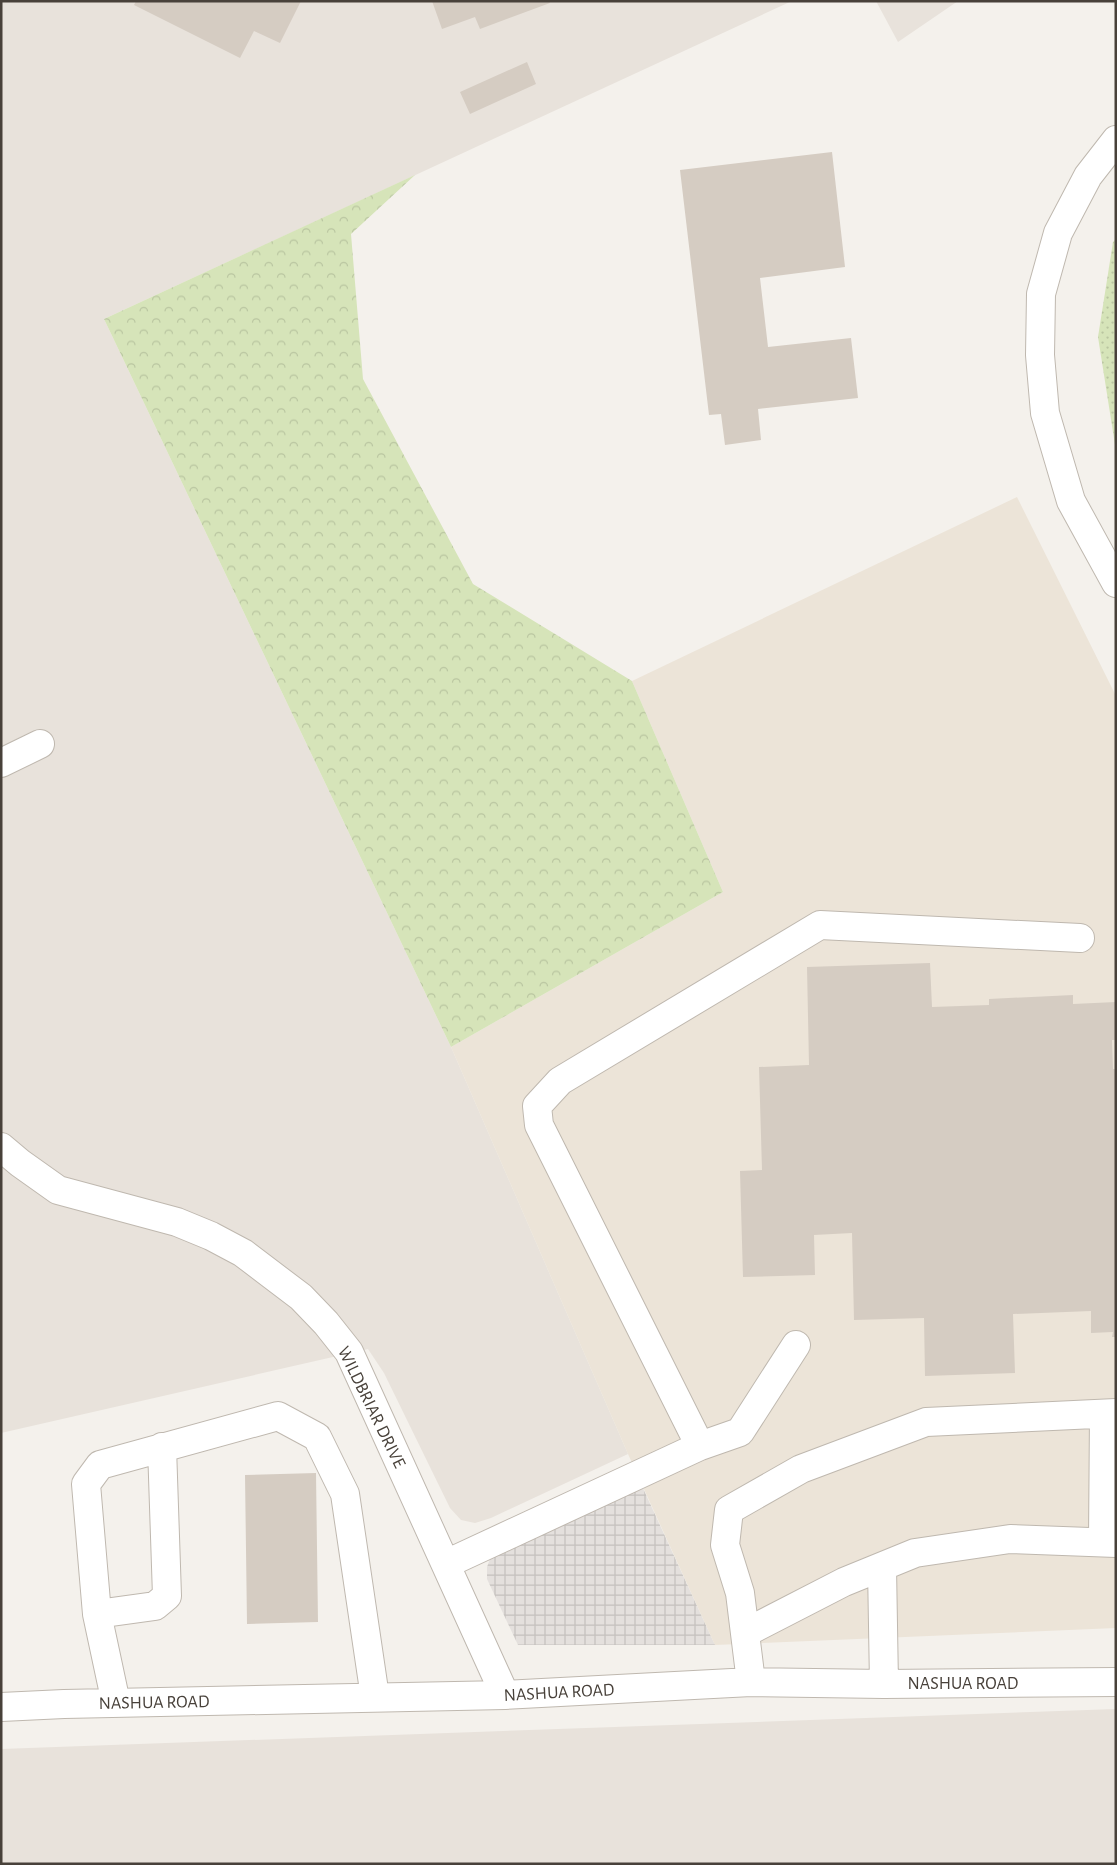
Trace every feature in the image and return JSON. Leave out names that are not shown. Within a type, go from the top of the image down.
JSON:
[{"type":"street","points":[[1116,140],[1088,176],[1058,234],[1041,294],[1040,355],[1045,413],[1071,501],[1116,583]]},
{"type":"street","points":[[1,763],[40,744]]},
{"type":"street","points":[[700,1446],[538,1125],[537,1106],[560,1081],[820,925],[1080,938]]},
{"type":"street","name":"WILDBRIAR DRIVE","points":[[1,1146],[20,1163],[58,1190],[177,1222],[211,1236],[243,1253],[301,1297],[326,1323],[349,1352],[505,1695]]},
{"type":"street","points":[[446,1564],[700,1446],[740,1432],[796,1345]]},
{"type":"street","points":[[745,1634],[844,1582],[915,1553],[1010,1539],[1110,1542],[1110,1413],[926,1422],[801,1469],[729,1510],[725,1545],[740,1593],[745,1634],[751,1682]]},
{"type":"street","points":[[116,1703],[97,1614],[86,1484],[100,1465],[278,1416],[317,1437],[345,1494],[375,1698]]},
{"type":"street","points":[[97,1614],[154,1606],[168,1596],[162,1447]]},
{"type":"street","points":[[882,1567],[884,1684]]},
{"type":"street","name":"NASHUA ROAD","points":[[1,1707],[505,1695],[751,1682],[884,1684],[1116,1682]]},
{"type":"shaded area","points":[[1,1],[792,1],[104,319],[451,1047],[628,1454],[491,1518],[475,1523],[461,1520],[450,1508],[384,1373],[368,1349],[1,1433]]},
{"type":"shaded area","points":[[876,1],[958,1],[898,42]]},
{"type":"shaded area","points":[[1017,497],[1116,696],[1116,1628],[715,1645],[628,1454],[451,1047],[723,892],[632,681]]},
{"type":"shaded area","points":[[642,1486],[715,1645],[518,1645],[487,1579],[487,1567],[491,1556]]},
{"type":"shaded area","points":[[1116,1709],[1116,1864],[1,1864],[1,1749]]},
{"type":"green space","points":[[415,175],[351,234],[363,379],[473,584],[632,681],[723,892],[451,1047],[104,319]]},
{"type":"green space","points":[[1116,239],[1116,451],[1098,337],[1113,242]]},
{"type":"building","points":[[136,1],[301,1],[280,43],[254,31],[240,58],[134,5]]},
{"type":"building","points":[[432,1],[549,1],[550,3],[480,29],[475,17],[442,29]]},
{"type":"building","points":[[527,62],[536,84],[470,114],[460,92]]},
{"type":"building","points":[[832,152],[845,267],[760,278],[768,347],[851,338],[858,398],[758,409],[761,440],[725,445],[721,414],[709,415],[680,170]]},
{"type":"building","points":[[930,963],[932,1007],[989,1005],[989,999],[1073,995],[1073,1004],[1116,1002],[1116,1040],[1112,1040],[1113,1069],[1116,1069],[1116,1337],[1112,1337],[1113,1332],[1091,1333],[1091,1311],[1013,1314],[1015,1373],[925,1376],[924,1318],[854,1320],[852,1233],[814,1235],[815,1275],[743,1277],[740,1171],[762,1170],[759,1067],[809,1065],[807,967]]},
{"type":"building","points":[[316,1473],[318,1622],[247,1624],[245,1475]]}]
